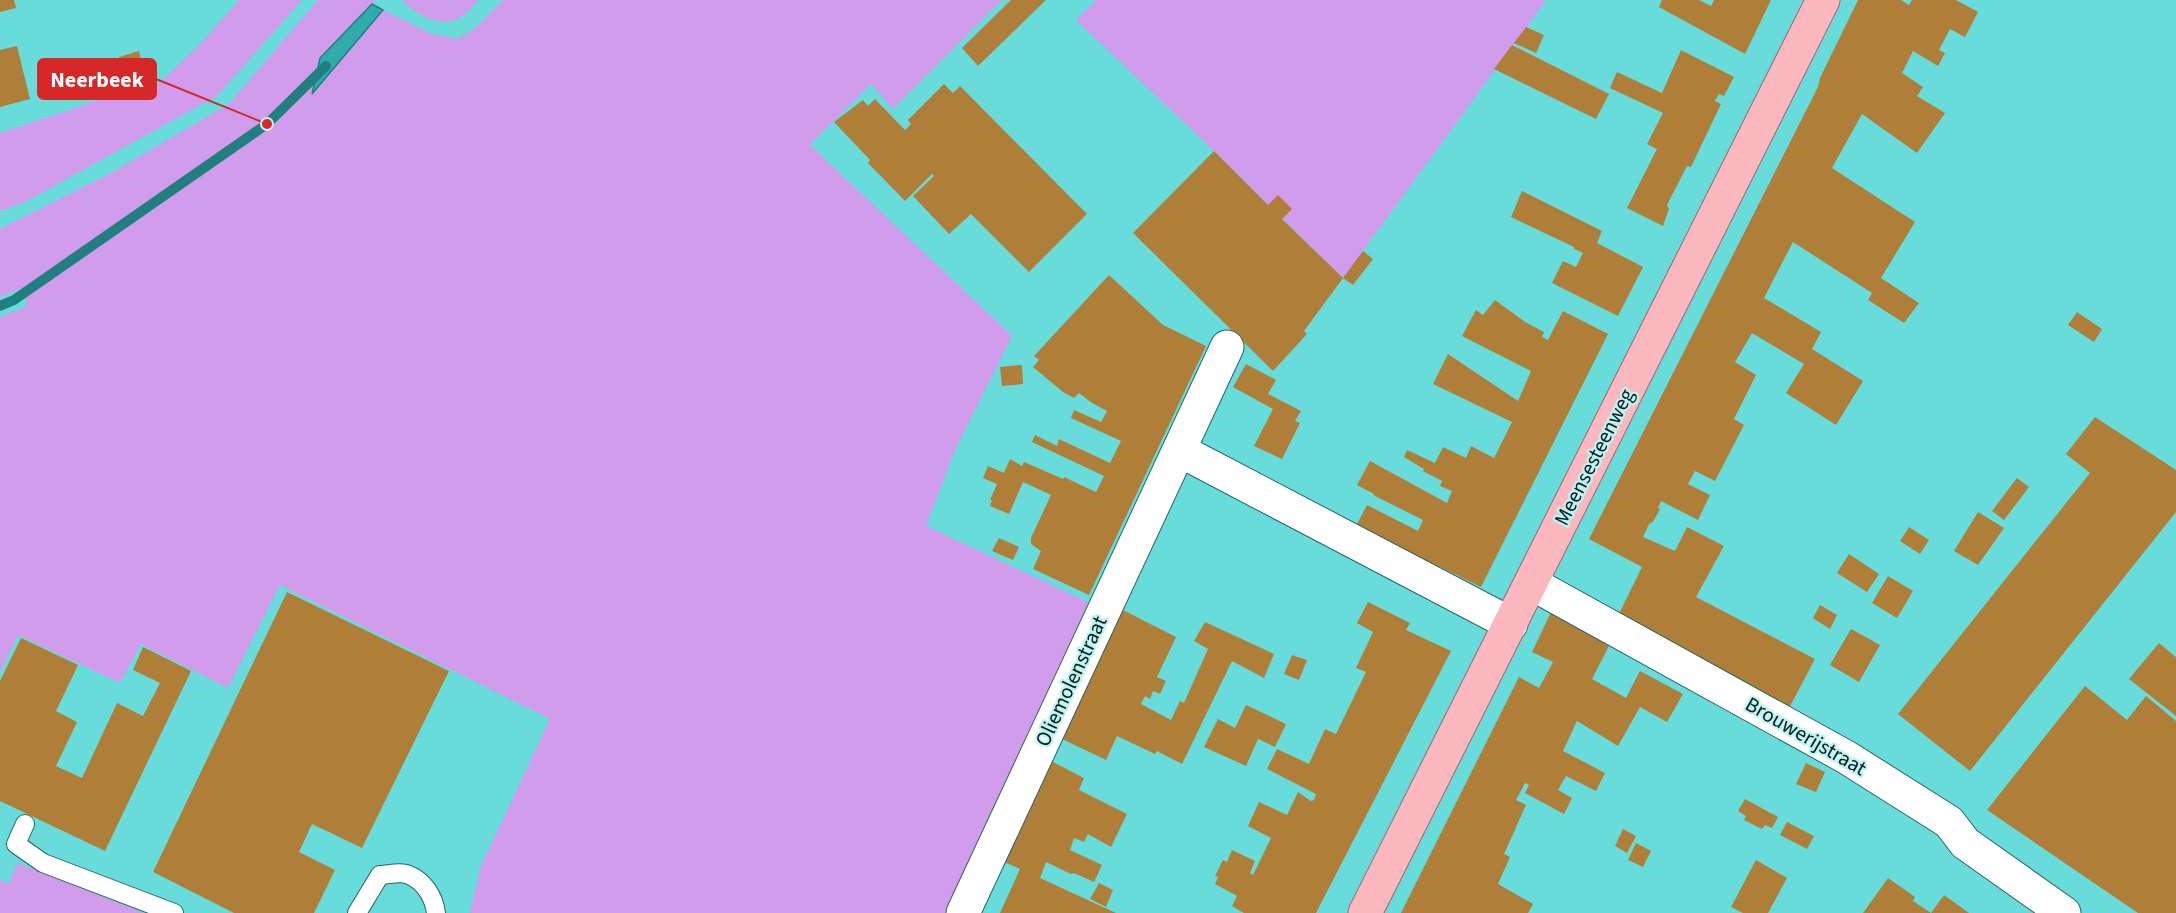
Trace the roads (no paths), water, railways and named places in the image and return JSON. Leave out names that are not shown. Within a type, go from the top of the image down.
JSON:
[{"type":"main road","name":"Meensesteenweg","points":[[1365,913],[1823,0]]},
{"type":"street","name":"Oliemolenstraat","points":[[963,913],[1227,347]]},
{"type":"street","points":[[1179,450],[1510,624]]},
{"type":"street","name":"Brouwerijstraat","points":[[1531,583],[1856,763],[1949,822],[1965,843],[2064,913]]},
{"type":"lane","points":[[25,824],[16,844],[43,863],[174,913]]},
{"type":"lane","points":[[357,913],[380,875],[408,874],[425,886],[434,903],[436,913]]},
{"type":"water","points":[[372,4],[383,10],[312,94],[320,58]]},
{"type":"waterway","points":[[0,306],[14,300],[267,124],[326,66]]},
{"type":"place","name":"Neerbeek","points":[[267,124]]}]
